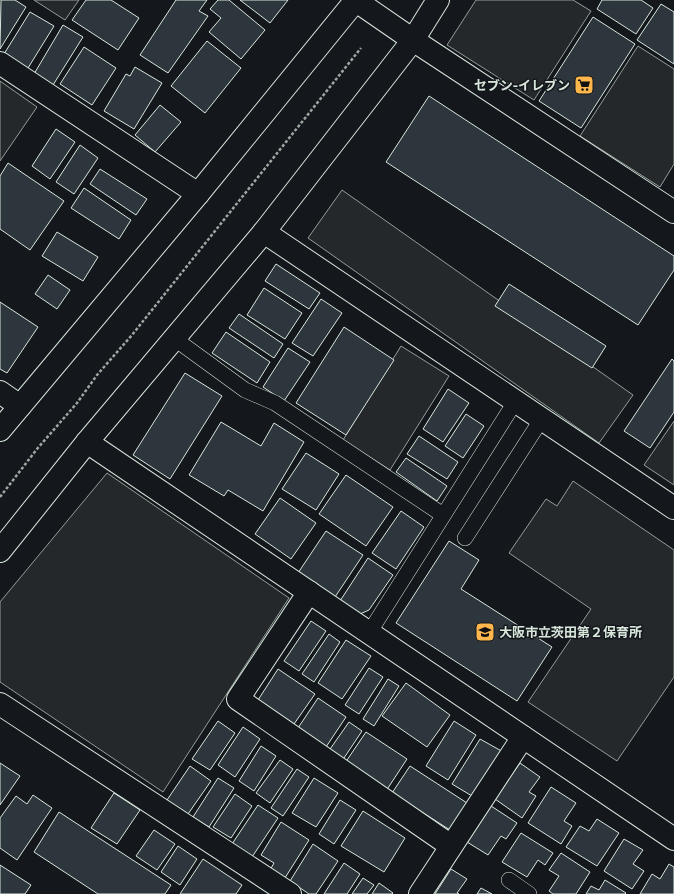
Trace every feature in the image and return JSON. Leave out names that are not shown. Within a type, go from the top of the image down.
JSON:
[{"type":"street","points":[[0,430],[198,194],[356,0],[413,40],[674,212]]},
{"type":"street","points":[[0,550],[87,442],[264,232],[413,40],[438,0]]},
{"type":"street","points":[[0,63],[198,194]]},
{"type":"street","points":[[264,232],[514,402],[674,508]]},
{"type":"street","points":[[0,392],[20,406]]},
{"type":"street","points":[[87,442],[674,839]]},
{"type":"street","points":[[309,592],[238,699],[451,846]]},
{"type":"street","points":[[0,704],[262,886],[290,894]]},
{"type":"street","points":[[420,894],[523,737]]},
{"type":"lane","points":[[175,339],[245,390],[275,403],[443,515]]},
{"type":"lane","points":[[369,633],[514,402]]},
{"type":"lane","points":[[465,538],[542,420]]},
{"type":"lane","points":[[509,880],[529,894]]},
{"type":"path","points":[[0,497],[37,449],[77,403],[97,375],[132,335],[361,48]]},
{"type":"shaded area","points":[[34,0],[79,0],[65,20]]},
{"type":"shaded area","points":[[476,0],[573,0],[591,11],[534,100],[447,45]]},
{"type":"shaded area","points":[[638,46],[674,69],[674,164],[660,187],[580,136]]},
{"type":"shaded area","points":[[0,81],[37,107],[0,161]]},
{"type":"shaded area","points":[[342,190],[633,395],[599,443],[308,238]]},
{"type":"shaded area","points":[[401,346],[449,376],[390,470],[343,440]]},
{"type":"shaded area","points":[[674,421],[674,485],[644,465]]},
{"type":"shaded area","points":[[107,473],[289,598],[163,792],[0,682],[0,602]]},
{"type":"shaded area","points":[[573,481],[674,550],[674,677],[617,761],[528,702],[591,609],[509,553],[546,499],[557,506]]},
{"type":"building","points":[[1,0],[15,0],[26,7],[0,49]]},
{"type":"building","points":[[86,0],[111,0],[139,18],[118,50],[72,20]]},
{"type":"building","points":[[176,0],[207,0],[199,11],[208,16],[168,73],[140,55]]},
{"type":"building","points":[[218,0],[229,0],[265,30],[241,59],[209,32],[221,18],[210,9]]},
{"type":"building","points":[[240,0],[288,0],[270,23]]},
{"type":"building","points":[[602,0],[641,0],[653,8],[636,34],[597,9]]},
{"type":"building","points":[[661,4],[674,12],[674,64],[637,40]]},
{"type":"building","points":[[30,12],[54,26],[28,68],[4,54]]},
{"type":"building","points":[[593,17],[635,44],[581,128],[539,101]]},
{"type":"building","points":[[63,25],[83,37],[53,85],[34,74]]},
{"type":"building","points":[[207,41],[241,68],[205,113],[171,86]]},
{"type":"building","points":[[84,47],[116,68],[92,105],[60,84]]},
{"type":"building","points":[[135,67],[162,83],[134,129],[104,111],[126,74],[130,76]]},
{"type":"building","points":[[429,96],[674,256],[674,270],[638,325],[386,162]]},
{"type":"building","points":[[160,105],[181,122],[155,152],[135,135]]},
{"type":"building","points":[[56,129],[75,142],[50,179],[32,166]]},
{"type":"building","points":[[80,145],[98,158],[74,194],[56,182]]},
{"type":"building","points":[[8,163],[64,201],[30,250],[0,229],[0,176]]},
{"type":"building","points":[[100,169],[147,199],[136,215],[90,184]]},
{"type":"building","points":[[84,188],[131,220],[119,239],[71,208]]},
{"type":"building","points":[[57,232],[98,257],[83,281],[42,256]]},
{"type":"building","points":[[276,264],[320,293],[309,309],[265,281]]},
{"type":"building","points":[[48,275],[70,290],[57,309],[35,294]]},
{"type":"building","points":[[509,284],[606,346],[592,368],[495,306]]},
{"type":"building","points":[[264,288],[302,313],[285,339],[247,315]]},
{"type":"building","points":[[321,299],[342,313],[313,356],[292,343]]},
{"type":"building","points":[[0,302],[38,327],[7,373],[0,369]]},
{"type":"building","points":[[239,314],[283,344],[274,358],[229,328]]},
{"type":"building","points":[[344,327],[394,360],[346,435],[296,403]]},
{"type":"building","points":[[226,332],[270,362],[257,383],[212,353]]},
{"type":"building","points":[[288,348],[310,362],[284,401],[263,387]]},
{"type":"building","points":[[672,359],[674,361],[674,412],[650,448],[624,431]]},
{"type":"building","points":[[185,373],[222,396],[170,479],[133,455]]},
{"type":"building","points":[[448,389],[469,403],[443,442],[423,429]]},
{"type":"building","points":[[466,414],[484,426],[463,458],[445,446]]},
{"type":"building","points":[[221,422],[261,446],[274,423],[304,442],[263,511],[228,490],[224,496],[189,475]]},
{"type":"building","points":[[419,436],[458,462],[447,479],[407,454]]},
{"type":"building","points":[[306,453],[339,474],[316,510],[282,489]]},
{"type":"building","points":[[406,458],[447,486],[437,501],[396,472]]},
{"type":"building","points":[[346,475],[393,507],[366,546],[319,514]]},
{"type":"building","points":[[280,498],[316,523],[291,559],[255,534]]},
{"type":"building","points":[[401,511],[424,527],[396,569],[372,553]]},
{"type":"building","points":[[326,531],[363,555],[335,597],[298,573]]},
{"type":"building","points":[[449,541],[479,560],[461,589],[552,647],[517,701],[396,623]]},
{"type":"building","points":[[368,558],[393,575],[369,610],[360,614],[340,601]]},
{"type":"building","points":[[311,621],[326,631],[299,671],[284,661]]},
{"type":"building","points":[[329,634],[340,642],[314,682],[302,674]]},
{"type":"building","points":[[346,640],[371,656],[342,699],[318,683]]},
{"type":"building","points":[[369,668],[383,677],[359,714],[345,705]]},
{"type":"building","points":[[278,669],[315,694],[294,724],[258,700]]},
{"type":"building","points":[[388,679],[399,686],[374,726],[363,719]]},
{"type":"building","points":[[406,683],[450,715],[427,747],[382,716]]},
{"type":"building","points":[[318,698],[346,717],[324,750],[296,731]]},
{"type":"building","points":[[218,721],[235,733],[210,770],[192,759]]},
{"type":"building","points":[[454,721],[476,735],[448,780],[426,766]]},
{"type":"building","points":[[349,722],[362,731],[342,761],[328,752]]},
{"type":"building","points":[[243,727],[260,739],[235,777],[218,765]]},
{"type":"building","points":[[366,732],[407,759],[386,791],[345,763]]},
{"type":"building","points":[[480,739],[505,753],[477,799],[452,784]]},
{"type":"building","points":[[261,746],[276,756],[254,791],[239,781]]},
{"type":"building","points":[[280,760],[293,769],[270,803],[256,793]]},
{"type":"building","points":[[0,763],[20,776],[0,805]]},
{"type":"building","points":[[520,763],[540,777],[529,792],[536,796],[522,818],[495,799]]},
{"type":"building","points":[[190,766],[211,781],[188,814],[167,800]]},
{"type":"building","points":[[410,766],[467,803],[450,830],[392,793]]},
{"type":"building","points":[[297,769],[309,777],[283,816],[271,808]]},
{"type":"building","points":[[218,778],[234,788],[209,827],[193,817]]},
{"type":"building","points":[[314,778],[338,793],[316,827],[292,813]]},
{"type":"building","points":[[551,787],[576,803],[564,821],[572,826],[561,844],[528,823]]},
{"type":"building","points":[[114,793],[140,810],[117,844],[91,828]]},
{"type":"building","points":[[235,794],[252,806],[231,838],[213,827]]},
{"type":"building","points":[[33,795],[52,808],[17,860],[0,848],[0,818],[16,796],[27,804]]},
{"type":"building","points":[[340,800],[356,810],[334,844],[319,834]]},
{"type":"building","points":[[258,805],[278,818],[252,857],[232,844]]},
{"type":"building","points":[[491,806],[517,823],[506,839],[501,836],[488,855],[467,842]]},
{"type":"building","points":[[363,811],[405,838],[384,872],[341,846]]},
{"type":"building","points":[[59,812],[171,885],[165,894],[98,894],[34,852]]},
{"type":"building","points":[[597,819],[619,833],[597,866],[566,847],[580,826],[589,831]]},
{"type":"building","points":[[281,822],[309,840],[283,881],[269,872],[274,863],[261,855]]},
{"type":"building","points":[[154,830],[175,844],[157,870],[136,856]]},
{"type":"building","points":[[521,833],[553,853],[545,865],[538,860],[527,877],[502,862]]},
{"type":"building","points":[[624,839],[643,850],[633,864],[644,871],[632,889],[604,871]]},
{"type":"building","points":[[313,844],[338,861],[316,894],[309,894],[290,881]]},
{"type":"building","points":[[178,846],[197,859],[180,885],[161,872]]},
{"type":"building","points":[[561,853],[590,872],[576,894],[553,894],[549,891],[559,876],[549,870]]},
{"type":"building","points":[[203,859],[242,885],[236,894],[180,894]]},
{"type":"building","points":[[344,863],[360,874],[347,894],[324,894]]},
{"type":"building","points":[[669,864],[674,867],[674,894],[640,894],[652,874],[660,879]]},
{"type":"building","points":[[0,865],[31,885],[25,894],[0,894]]},
{"type":"building","points":[[451,869],[467,879],[457,893],[459,894],[435,894]]},
{"type":"building","points":[[363,878],[374,885],[367,894],[352,894]]},
{"type":"building","points":[[605,880],[626,893],[586,894],[591,886],[599,890]]},
{"type":"building","points":[[379,883],[393,893],[372,894]]},
{"type":"building","points":[[481,888],[492,894],[477,894]]},
{"type":"place","name":"セブン-イレブン","points":[[584,85]]},
{"type":"place","name":"大阪市立茨田第２保育所","points":[[485,632]]}]
